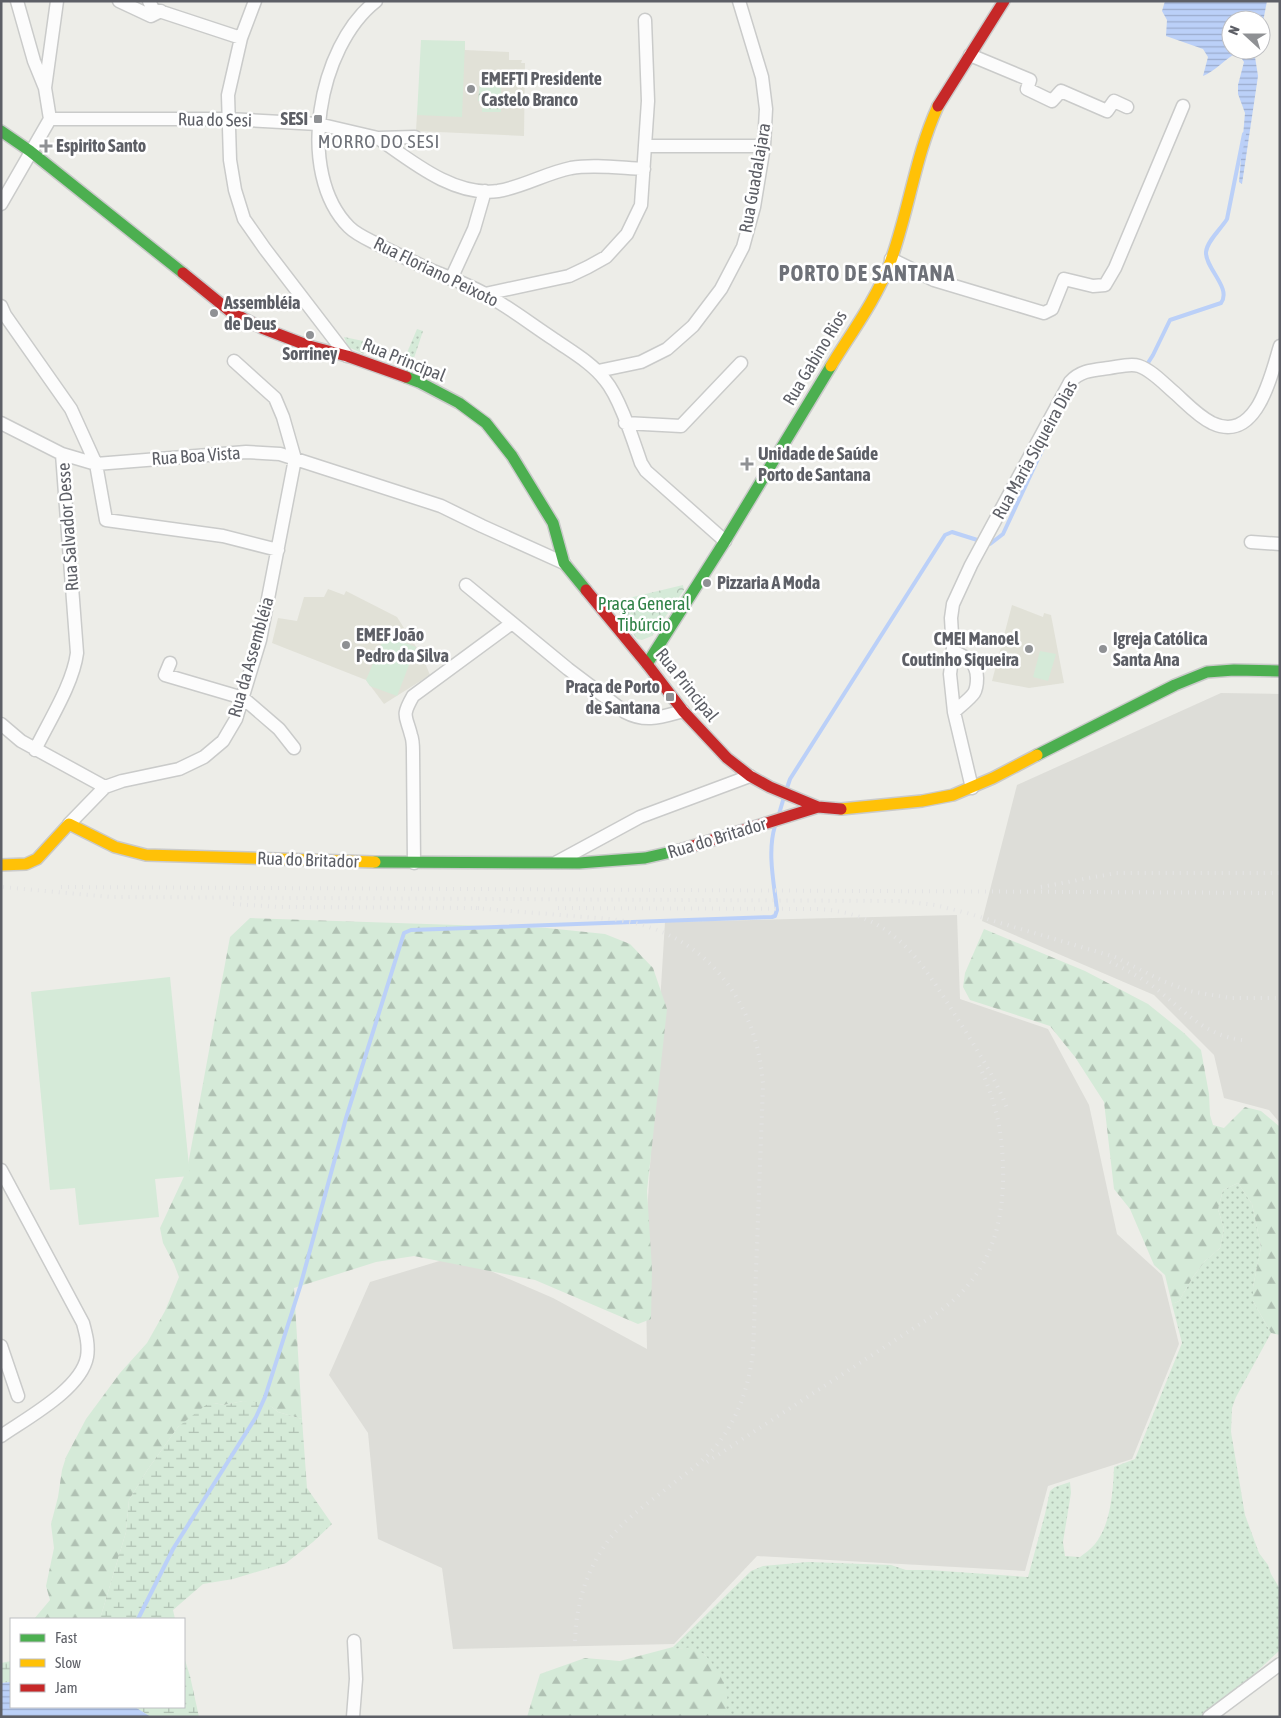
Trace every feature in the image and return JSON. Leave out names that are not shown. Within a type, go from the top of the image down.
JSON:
[{"type":"street","points":[[1,204],[50,119],[45,88],[34,61],[17,1]]},
{"type":"street","points":[[45,88],[57,1]]},
{"type":"street","points":[[119,1],[152,16],[161,12]]},
{"type":"street","points":[[149,1],[153,9],[241,38]]},
{"type":"street","points":[[255,1],[241,38],[228,95],[230,160],[235,190],[244,219],[265,250],[347,356]]},
{"type":"street","name":"Rua Floriano Peixoto","points":[[376,1],[352,27],[335,54],[328,75],[318,124],[321,166],[326,188],[337,213],[351,229],[369,240],[485,294],[598,371],[614,393],[641,463],[646,471],[725,541]]},
{"type":"street","name":"Rua Guadalajara","points":[[598,371],[641,362],[667,349],[693,326],[721,289],[743,246],[754,207],[764,146],[766,109],[762,77],[739,1]]},
{"type":"street","name":"Rua Gabino Rios","points":[[647,664],[725,541],[872,298],[891,260],[918,157],[929,125],[938,107],[1004,1]]},
{"type":"street","points":[[485,294],[569,276],[606,257],[628,234],[641,205],[646,146],[648,101],[645,20]]},
{"type":"street","points":[[970,55],[1030,80],[1027,89],[1052,100],[1061,91],[1108,111],[1114,101],[1127,107]]},
{"type":"street","points":[[891,260],[934,280],[1044,313],[1052,309],[1064,279],[1093,286],[1105,286],[1115,268],[1183,106]]},
{"type":"street","name":"Rua do Sesi","points":[[50,119],[228,119],[318,124],[378,138],[415,137]]},
{"type":"street","name":"Rua Principal","points":[[1,131],[30,151],[231,312],[262,328],[309,346],[347,356],[419,382],[458,403],[486,423],[512,456],[554,523],[564,563],[647,664],[683,712],[727,758],[750,776],[776,790],[818,807]]},
{"type":"street","name":"Rua do Sesi","points":[[378,138],[419,167],[444,181],[474,190],[498,191],[572,168],[644,169]]},
{"type":"street","points":[[646,146],[764,146]]},
{"type":"street","points":[[451,278],[474,229],[485,191]]},
{"type":"street","name":"Rua Salvador Desse","points":[[2,312],[70,409],[96,464]]},
{"type":"street","name":"Rua Maria Siqueira Dias","points":[[972,788],[954,712],[950,674],[953,651],[951,618],[953,604],[971,565],[1064,392],[1077,375],[1085,371],[1134,365],[1141,367],[1159,380],[1197,413],[1212,423],[1226,426],[1242,424],[1256,411],[1268,384],[1280,346]]},
{"type":"street","name":"Rua da Assembléia","points":[[105,787],[179,769],[204,757],[223,741],[236,719],[243,698],[260,640],[295,459],[283,417],[275,398],[234,361]]},
{"type":"street","points":[[625,423],[681,426],[741,363]]},
{"type":"street","points":[[1,423],[62,454]]},
{"type":"street","name":"Rua Boa Vista","points":[[96,464],[246,452],[280,454],[295,459]]},
{"type":"street","name":"Rua Salvador Desse","points":[[34,750],[76,666],[77,653],[62,454],[96,464]]},
{"type":"street","points":[[295,459],[441,506],[564,563]]},
{"type":"street","points":[[96,464],[106,520],[223,536],[278,550]]},
{"type":"street","points":[[1250,542],[1280,544]]},
{"type":"street","points":[[466,585],[568,669],[625,712],[634,717],[651,719],[683,712]]},
{"type":"street","points":[[414,863],[413,752],[411,735],[405,718],[407,707],[413,696],[512,623]]},
{"type":"street","points":[[953,651],[970,659],[977,673],[977,686],[974,694],[954,712]]},
{"type":"street","points":[[170,664],[165,676],[243,698],[279,729],[294,748]]},
{"type":"street","points":[[818,807],[847,810],[954,795],[972,788],[1174,685],[1207,672],[1234,670],[1280,671]]},
{"type":"street","points":[[1,724],[21,742],[34,750],[105,787],[37,859],[26,864],[1,865]]},
{"type":"street","name":"Rua do Britador","points":[[555,863],[640,817],[750,776]]},
{"type":"street","name":"Rua do Britador","points":[[69,824],[120,850],[146,855],[414,863],[555,863],[644,859],[666,854],[818,807]]},
{"type":"street","points":[[1,1170],[83,1323],[88,1342],[86,1359],[78,1378],[66,1391],[1,1436]]},
{"type":"street","points":[[1,1346],[18,1396]]},
{"type":"street","points":[[353,1717],[356,1679],[354,1641]]},
{"type":"street","points":[[1210,1717],[1280,1664]]},
{"type":"shaded area","name":"EMEFTI Presidente Castelo Branco","points":[[465,41],[465,50],[509,52],[509,60],[522,60],[521,63],[525,63],[524,136],[416,131],[417,114]]},
{"type":"shaded area","name":"EMEF João Pedro da Silva","points":[[328,589],[344,595],[346,591],[397,617],[422,656],[430,675],[384,704],[366,680],[272,643],[278,618],[297,621],[304,597],[324,597]]},
{"type":"shaded area","name":"CMEI Manoel Coutinho Siqueira","points":[[1012,605],[1043,617],[1044,613],[1051,615],[1064,683],[1029,688],[992,681]]},
{"type":"shaded area","points":[[1221,693],[1280,694],[1280,1123],[1269,1110],[1224,1098],[1214,1055],[1154,995],[982,921],[1017,785]]},
{"type":"shaded area","points":[[957,915],[960,999],[1048,1029],[1089,1105],[1117,1234],[1162,1275],[1179,1344],[1132,1459],[1048,1486],[1025,1571],[757,1556],[674,1644],[453,1649],[442,1568],[378,1539],[368,1433],[329,1375],[370,1282],[456,1256],[553,1298],[647,1349],[645,1247],[665,922]]},
{"type":"green space","points":[[421,40],[465,41],[462,117],[417,115]]},
{"type":"green space","points":[[486,74],[501,74],[501,112],[482,112],[482,101],[478,101],[480,82],[485,83]]},
{"type":"green space","points":[[417,329],[423,331],[410,370],[401,367]]},
{"type":"green space","points":[[344,337],[368,342],[364,354],[348,347]]},
{"type":"green space","name":"Praça General Tibúrcio","points":[[683,585],[684,590],[652,636],[642,640],[637,639],[612,602]]},
{"type":"green space","points":[[385,636],[416,647],[397,696],[370,686],[366,680]]},
{"type":"green space","points":[[1040,651],[1056,654],[1048,681],[1033,677]]},
{"type":"green space","points":[[250,918],[547,928],[605,934],[630,944],[653,968],[667,1009],[647,1191],[652,1269],[651,1319],[638,1324],[535,1280],[414,1256],[376,1262],[294,1288],[302,1419],[278,1412],[272,1407],[243,1401],[224,1405],[214,1403],[178,1427],[148,1469],[129,1500],[126,1532],[100,1618],[35,1618],[50,1600],[46,1586],[54,1548],[51,1524],[66,1457],[86,1419],[120,1373],[147,1343],[165,1311],[179,1277],[163,1243],[160,1228],[187,1170],[230,937]]},
{"type":"green space","points":[[984,929],[1085,971],[1148,1004],[1184,1033],[1201,1050],[1213,1125],[1224,1128],[1245,1107],[1261,1111],[1280,1127],[1280,1335],[1271,1333],[1253,1301],[1253,1287],[1261,1247],[1252,1204],[1238,1183],[1223,1190],[1218,1209],[1224,1229],[1220,1248],[1205,1261],[1179,1301],[1172,1304],[1165,1275],[1154,1265],[1130,1209],[1114,1189],[1104,1102],[1075,1057],[1050,1026],[970,1000],[963,987],[965,973]]},
{"type":"green space","points":[[170,977],[190,1176],[155,1179],[159,1217],[79,1225],[75,1188],[50,1190],[31,992]]},
{"type":"green space","points":[[1238,1183],[1252,1204],[1261,1247],[1253,1287],[1253,1301],[1271,1333],[1236,1397],[1232,1408],[1231,1432],[1245,1515],[1259,1553],[1268,1565],[1280,1589],[1280,1650],[1222,1704],[1201,1717],[724,1717],[727,1695],[705,1655],[692,1648],[676,1649],[673,1647],[751,1571],[763,1566],[808,1562],[891,1565],[906,1570],[1028,1577],[1050,1491],[1055,1487],[1070,1482],[1071,1493],[1063,1542],[1065,1556],[1080,1557],[1093,1546],[1105,1527],[1108,1517],[1112,1497],[1114,1467],[1135,1459],[1182,1343],[1172,1304],[1179,1301],[1205,1261],[1220,1248],[1224,1229],[1218,1209],[1223,1190]]},
{"type":"green space","points":[[243,1401],[260,1402],[278,1412],[302,1419],[307,1488],[332,1524],[286,1563],[233,1579],[203,1584],[173,1610],[175,1618],[100,1618],[126,1532],[129,1500],[148,1469],[178,1427],[206,1405],[214,1403],[224,1405]]},
{"type":"green space","points":[[673,1647],[698,1650],[714,1666],[723,1680],[727,1693],[724,1717],[527,1717],[540,1674],[585,1658],[620,1661]]},
{"type":"green space","points":[[185,1660],[199,1717],[151,1717],[137,1708],[185,1708]]},
{"type":"green space","points":[[10,1661],[10,1682],[1,1683],[1,1663]]},
{"type":"water","points":[[1165,1],[1267,1],[1265,10],[1221,10],[1221,60],[1227,60],[1203,76],[1208,57],[1203,49],[1166,36],[1167,20],[1162,11]]},
{"type":"water","points":[[1243,60],[1255,60],[1258,76],[1242,184],[1239,182],[1245,113],[1238,94],[1238,85],[1244,62]]},
{"type":"water","points":[[10,1682],[10,1708],[137,1708],[151,1717],[1,1717],[1,1683]]},
{"type":"waterway","points":[[1146,366],[1170,320],[1221,303],[1223,297],[1221,284],[1209,265],[1206,252],[1212,239],[1227,219],[1244,134]]},
{"type":"waterway","points":[[787,788],[790,779],[945,535],[952,532],[990,544],[1003,534],[1058,416]]},
{"type":"waterway","points":[[779,814],[784,797]]},
{"type":"waterway","points":[[138,1618],[173,1549],[256,1417],[265,1397],[300,1287],[346,1118],[404,933],[411,930],[772,917],[775,916],[777,910],[771,857],[775,826]]},
{"type":"railway","points":[[1041,887],[1116,873],[1280,873]]},
{"type":"railway","points":[[3,887],[110,897],[901,901],[935,905],[967,913],[1115,957],[1163,981],[1189,991],[1230,998],[1280,998]]},
{"type":"railway","points":[[61,887],[1280,893]]},
{"type":"railway","points":[[233,904],[280,907],[483,908]]},
{"type":"railway","points":[[476,908],[619,920],[663,932],[687,946],[708,962],[726,982],[741,1005],[752,1030],[759,1057],[763,1085],[753,1352],[749,1377],[741,1402],[724,1436],[711,1452],[626,1521],[600,1552],[582,1595],[578,1610],[575,1642]]},
{"type":"railway","points":[[558,908],[816,909],[843,912],[866,919],[886,930],[918,960],[979,1053],[997,1085],[1007,1108]]},
{"type":"railway","points":[[1110,962],[1149,983],[1205,1027],[1216,1033],[1242,1040]]},
{"type":"railway","points":[[707,1462],[934,1315],[965,1289],[976,1274],[986,1258],[993,1241],[998,1223],[1003,1183],[1002,1150],[998,1120],[990,1091],[977,1061]]},
{"type":"traffic: fast","points":[[1,131],[30,151],[183,273]]},
{"type":"traffic: fast","points":[[647,664],[725,541],[831,366]]},
{"type":"traffic: fast","points":[[406,377],[459,403],[486,423],[512,456],[553,523],[564,563],[586,590]]},
{"type":"traffic: fast","points":[[1037,755],[1175,685],[1207,672],[1234,670],[1280,671]]},
{"type":"traffic: fast","points":[[375,862],[579,863],[645,858],[680,850]]},
{"type":"traffic: slow","points":[[831,366],[870,303],[890,263],[923,144],[938,106]]},
{"type":"traffic: slow","points":[[841,809],[922,801],[953,795],[993,778],[1037,755]]},
{"type":"traffic: slow","points":[[1,865],[26,864],[37,859],[69,824],[115,847],[146,855],[375,862]]},
{"type":"traffic: jam","points":[[938,106],[1004,1]]},
{"type":"traffic: jam","points":[[183,273],[231,312],[262,328],[309,346],[347,356],[406,377]]},
{"type":"traffic: jam","points":[[586,590],[683,711],[727,758],[750,776],[770,787],[818,807],[841,809]]},
{"type":"traffic: jam","points":[[680,850],[818,807]]},
{"type":"place","name":"EMEFTI Presidente Castelo Branco","points":[[471,89]]},
{"type":"place","name":"SESI","points":[[318,119]]},
{"type":"place","name":"Espirito Santo","points":[[46,146]]},
{"type":"place","name":"Assembléia de Deus","points":[[214,313]]},
{"type":"place","name":"Sorriney","points":[[310,335]]},
{"type":"place","name":"Unidade de Saúde Porto de Santana","points":[[747,464]]},
{"type":"place","name":"Pizzaria A Moda","points":[[707,583]]},
{"type":"place","name":"EMEF João Pedro da Silva","points":[[346,645]]},
{"type":"place","name":"CMEI Manoel Coutinho Siqueira","points":[[1029,649]]},
{"type":"place","name":"Igreja Católica Santa Ana","points":[[1103,649]]},
{"type":"place","name":"Praça de Porto de Santana","points":[[670,697]]},
{"type":"district","name":"MORRO DO SESI","points":[[379,141]]},
{"type":"district","name":"PORTO DE SANTANA","points":[[867,273]]}]
